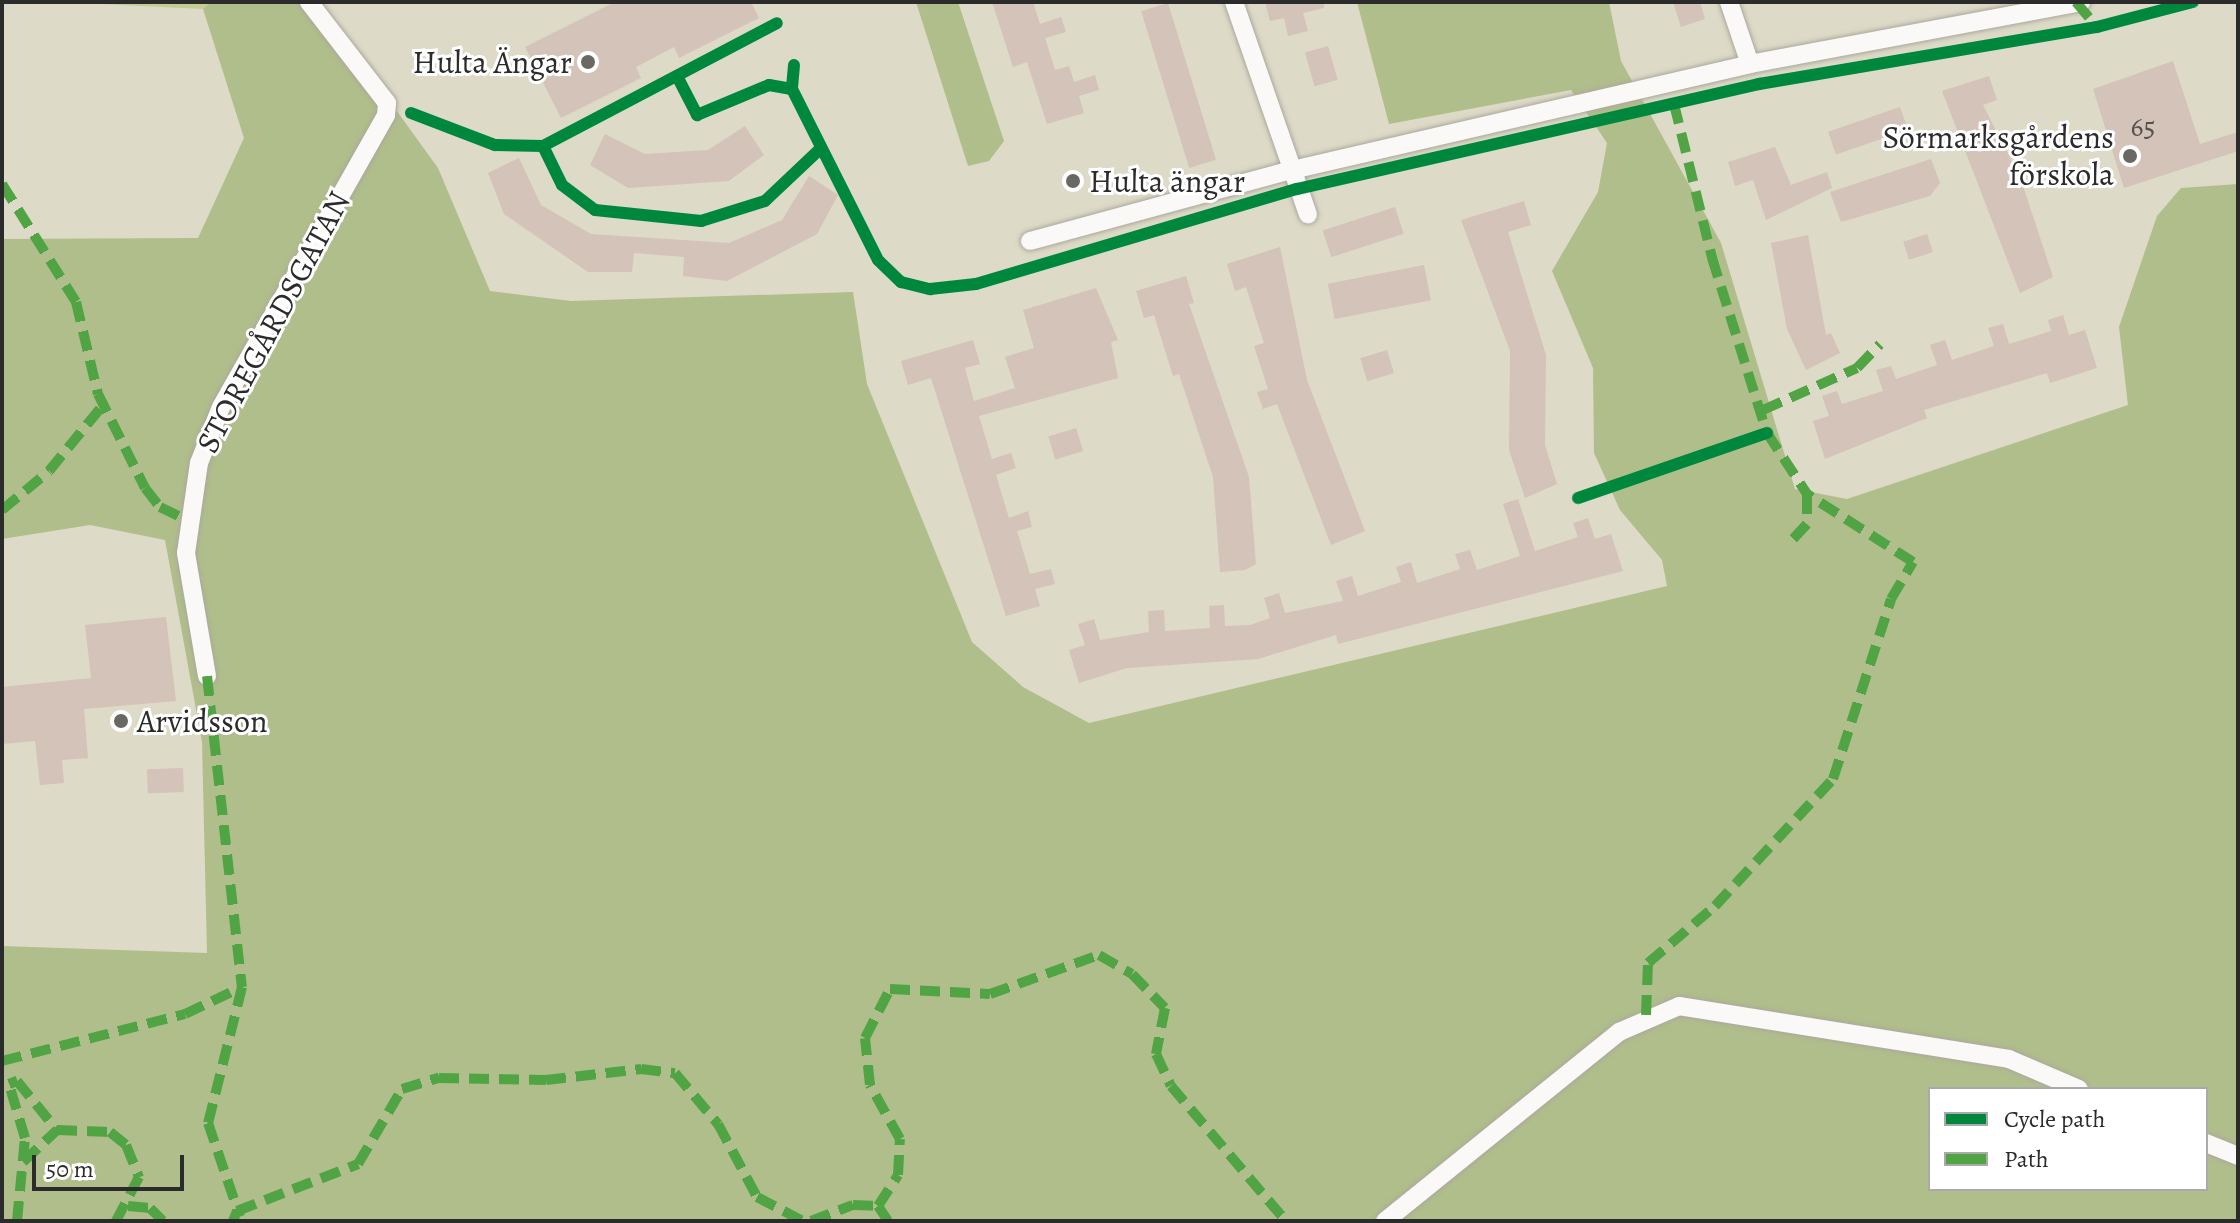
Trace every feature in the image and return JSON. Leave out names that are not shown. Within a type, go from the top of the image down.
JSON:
[{"type":"street","name":"STOREGÅRDSGATAN","points":[[207,676],[186,553],[199,463],[221,407],[386,115],[387,103],[309,2]]},
{"type":"street","points":[[1234,2],[1288,171],[1308,215]]},
{"type":"street","points":[[1729,2],[1750,64]]},
{"type":"street","points":[[1030,241],[1288,171],[1750,64],[2081,2]]},
{"type":"street","points":[[1385,1221],[1619,1032],[1679,1006],[2009,1059],[2074,1087]]},
{"type":"street","points":[[2208,1144],[2238,1156]]},
{"type":"green space","points":[[61,2],[210,2],[203,9]]},
{"type":"green space","points":[[210,2],[318,2],[438,168],[490,291],[571,301],[853,292],[867,384],[972,642],[1023,687],[1089,723],[1667,586],[1662,560],[1620,510],[1594,453],[1593,368],[1552,271],[1598,192],[1607,143],[1571,90],[1389,124],[1357,2],[1609,2],[1621,61],[1721,243],[1795,489],[1847,499],[2128,405],[2119,327],[2157,216],[2181,188],[2238,184],[2238,1221],[2,1221],[2,946],[207,953],[202,742],[165,540],[90,525],[2,539],[2,239],[198,238],[244,138],[203,9]]},
{"type":"green space","points":[[916,2],[958,2],[1004,141],[989,161],[968,166]]},
{"type":"building","name":"Hulta Ängar","points":[[615,2],[751,2],[759,18],[679,58],[674,47],[636,67],[641,78],[561,118],[525,47]]},
{"type":"building","points":[[992,2],[1033,2],[1040,24],[1061,17],[1066,32],[1045,38],[1055,70],[1069,66],[1074,82],[1095,75],[1099,90],[1079,96],[1084,113],[1047,124],[1027,62],[1013,67]]},
{"type":"building","points":[[1265,2],[1324,2],[1324,8],[1303,13],[1308,31],[1288,36],[1284,18],[1270,21]]},
{"type":"building","points":[[1673,2],[1700,2],[1705,19],[1681,27]]},
{"type":"building","points":[[1168,3],[1216,160],[1189,168],[1141,11]]},
{"type":"building","points":[[1328,46],[1338,80],[1315,86],[1305,53]]},
{"type":"building","points":[[2173,61],[2200,144],[2238,132],[2238,151],[2124,188],[2093,89]]},
{"type":"building","points":[[1989,76],[1997,100],[1983,105],[2020,177],[2053,277],[2020,293],[1942,91]]},
{"type":"building","points":[[1900,107],[1908,130],[1836,154],[1828,132]]},
{"type":"building","points":[[745,126],[764,155],[729,181],[628,188],[590,165],[605,134],[645,154],[708,150]]},
{"type":"building","points":[[1775,147],[1791,185],[1827,172],[1832,188],[1766,220],[1753,180],[1735,186],[1728,162]]},
{"type":"building","points":[[519,158],[541,205],[591,234],[729,243],[782,220],[809,176],[838,195],[817,234],[727,281],[683,276],[684,257],[634,253],[632,272],[588,272],[504,214],[488,173]]},
{"type":"building","points":[[1931,159],[1940,183],[1930,196],[1841,222],[1830,192]]},
{"type":"building","points":[[1524,201],[1531,225],[1508,232],[1546,355],[1545,445],[1557,484],[1525,498],[1509,450],[1510,351],[1461,220]]},
{"type":"building","points":[[1395,207],[1404,234],[1331,257],[1323,230]]},
{"type":"building","points":[[1927,234],[1933,252],[1909,260],[1903,242]]},
{"type":"building","points":[[1808,235],[1826,335],[1831,333],[1840,353],[1806,370],[1787,329],[1771,243]]},
{"type":"building","points":[[1280,247],[1307,380],[1365,531],[1331,545],[1277,404],[1263,409],[1257,392],[1268,389],[1254,346],[1264,343],[1246,287],[1235,291],[1227,264]]},
{"type":"building","points":[[1424,265],[1431,300],[1335,319],[1328,284]]},
{"type":"building","points":[[1186,276],[1194,303],[1189,304],[1249,477],[1256,564],[1245,570],[1220,572],[1213,477],[1179,374],[1173,376],[1154,315],[1144,318],[1136,291]]},
{"type":"building","points":[[1096,288],[1118,340],[1111,342],[1118,378],[979,416],[992,459],[1011,453],[1016,468],[996,475],[1009,518],[1028,511],[1032,527],[1017,531],[1030,574],[1051,569],[1055,584],[1035,589],[1040,606],[1006,616],[931,378],[908,385],[901,361],[973,340],[980,364],[965,368],[974,401],[1015,388],[1005,357],[1034,348],[1023,310]]},
{"type":"building","points":[[2063,315],[2069,335],[2085,330],[2097,368],[2050,383],[2047,373],[1924,410],[1927,418],[1825,459],[1813,421],[1829,416],[1822,396],[1837,391],[1842,404],[1883,391],[1876,370],[1891,366],[1896,379],[1937,365],[1930,345],[1945,340],[1952,360],[1994,346],[1988,328],[2003,324],[2009,344],[2051,331],[2048,320]]},
{"type":"building","points":[[1387,350],[1394,373],[1367,381],[1360,358]]},
{"type":"building","points":[[1076,428],[1083,451],[1055,459],[1048,436]]},
{"type":"building","points":[[1518,499],[1535,551],[1578,537],[1573,523],[1588,518],[1595,539],[1611,534],[1623,571],[1338,644],[1336,635],[1258,659],[1127,668],[1079,683],[1069,650],[1085,645],[1078,624],[1094,619],[1100,640],[1149,632],[1148,611],[1164,610],[1165,631],[1210,628],[1209,606],[1224,605],[1225,626],[1250,625],[1270,618],[1264,598],[1279,593],[1285,613],[1343,601],[1336,581],[1352,576],[1358,596],[1401,582],[1396,567],[1411,562],[1417,583],[1460,569],[1455,554],[1470,550],[1477,570],[1520,556],[1503,504]]},
{"type":"building","points":[[166,617],[176,701],[84,709],[88,758],[62,760],[64,783],[40,785],[35,741],[2,744],[2,687],[91,678],[85,625]]},
{"type":"building","points":[[183,768],[184,792],[148,793],[147,769]]},
{"type":"marked path","points":[[2076,2],[2097,27]]},
{"type":"marked path","points":[[1674,104],[1712,258],[1767,433],[1807,494],[1807,524],[1789,543]]},
{"type":"marked path","points":[[2,184],[76,302],[98,394],[145,488],[160,507],[185,519]]},
{"type":"marked path","points":[[1763,410],[1857,368],[1880,344]]},
{"type":"marked path","points":[[2,510],[49,471],[103,405]]},
{"type":"marked path","points":[[1646,1015],[1648,963],[1715,906],[1833,779],[1891,599],[1913,562],[1807,494]]},
{"type":"marked path","points":[[207,676],[242,987],[208,1123],[240,1217]]},
{"type":"marked path","points":[[878,1206],[898,1175],[900,1139],[870,1085],[865,1038],[890,989],[990,994],[1099,955],[1132,974],[1165,1008],[1156,1054],[1171,1086],[1286,1221]]},
{"type":"marked path","points":[[2,1061],[185,1014],[242,987]]},
{"type":"marked path","points":[[233,1221],[237,1211],[358,1164],[402,1089],[439,1078],[546,1080],[641,1069],[675,1073],[718,1124],[757,1197],[803,1221]]},
{"type":"marked path","points":[[17,1221],[25,1138],[9,1084],[17,1081],[57,1130],[110,1132],[126,1145],[139,1177],[116,1221]]},
{"type":"marked path","points":[[23,1162],[57,1130]]},
{"type":"marked path","points":[[811,1221],[853,1205],[878,1206],[888,1221]]},
{"type":"marked path","points":[[128,1206],[150,1208],[163,1221]]},
{"type":"cycle path","points":[[794,65],[792,89],[878,260],[901,282],[930,289],[976,284],[1297,189],[1759,84],[2097,27],[2193,2]]},
{"type":"cycle path","points":[[411,113],[495,145],[543,146],[777,23]]},
{"type":"cycle path","points":[[678,78],[697,115],[769,85],[792,89]]},
{"type":"cycle path","points":[[543,146],[562,185],[595,210],[701,221],[765,201],[821,148]]},
{"type":"cycle path","points":[[1578,498],[1767,433]]},
{"type":"place","name":"Hulta Ängar","points":[[588,62]]},
{"type":"place","name":"Sörmarksgårdens förskola","points":[[2130,156]]},
{"type":"place","name":"Hulta ängar","points":[[1073,181]]},
{"type":"place","name":"Arvidsson","points":[[121,721]]}]
